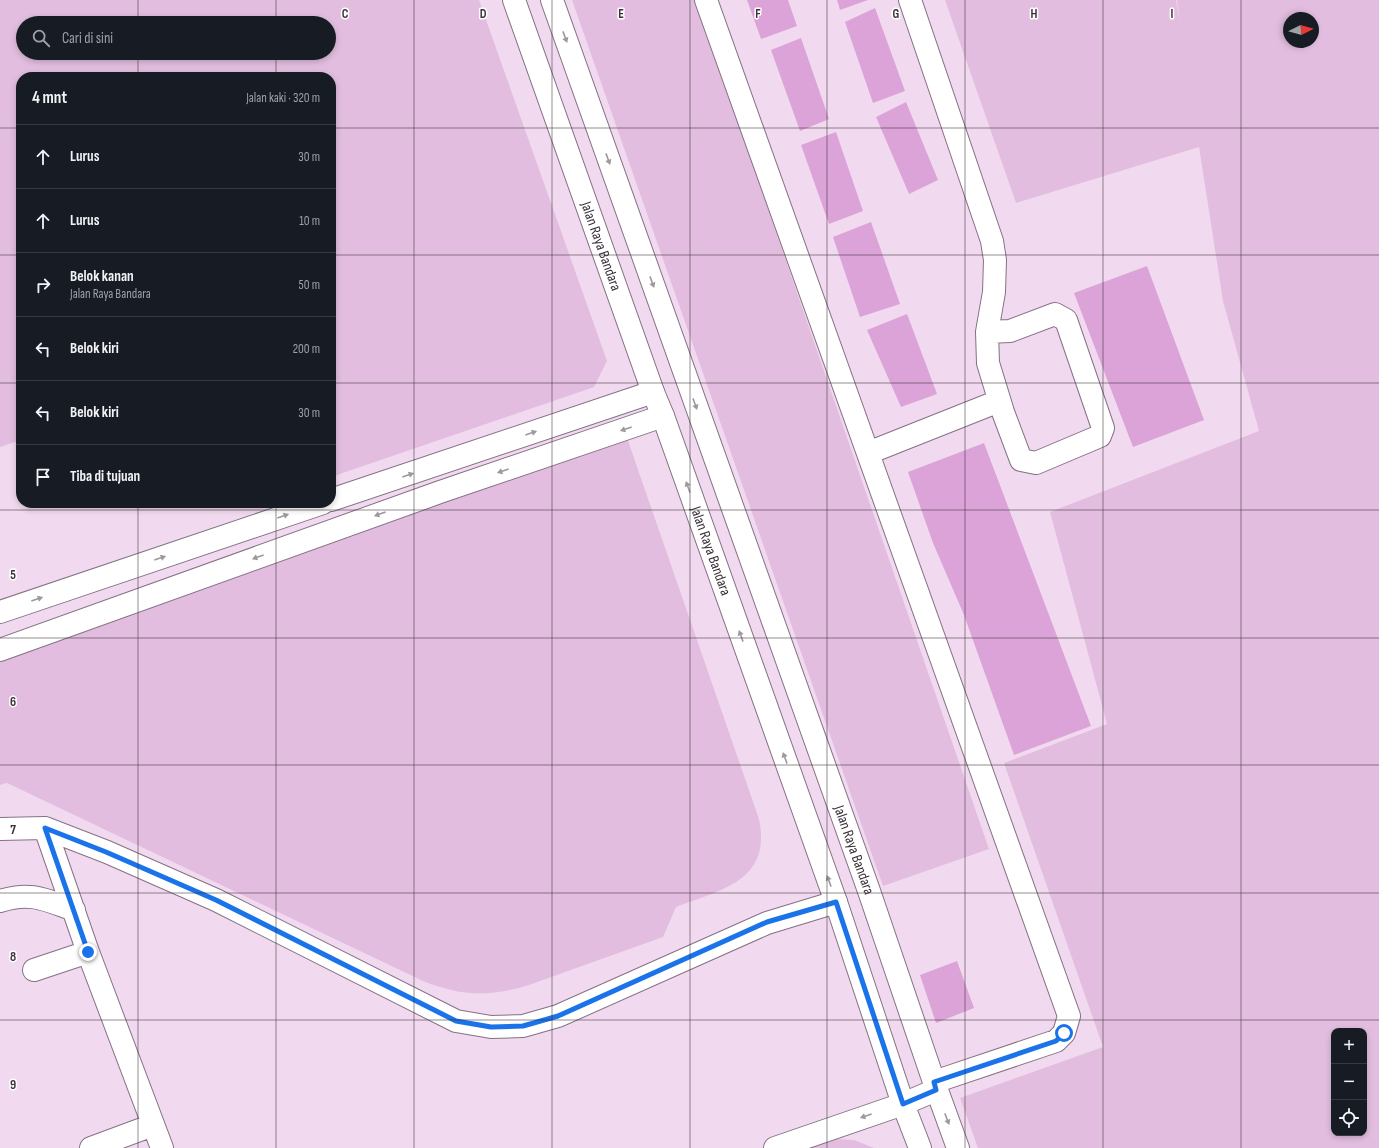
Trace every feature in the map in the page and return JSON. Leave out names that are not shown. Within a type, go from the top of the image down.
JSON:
[{"type":"main road","name":"Jalan Raya Bandara","points":[[514,0],[836,902],[903,1104],[920,1148]]},
{"type":"main road","name":"Jalan Raya Bandara","points":[[552,0],[869,890],[935,1086],[958,1148]]},
{"type":"main road","points":[[706,0],[1069,1016],[1064,1033],[1056,1041],[935,1086],[903,1104],[775,1148]]},
{"type":"main road","points":[[910,0],[992,241],[995,260],[994,292],[987,332],[988,363],[999,401],[1021,460],[1036,463],[1100,436],[1103,428],[1066,320],[1054,314],[1010,331],[987,332]]},
{"type":"main road","points":[[336,498],[653,392]]},
{"type":"main road","points":[[868,454],[999,401]]},
{"type":"main road","points":[[0,650],[440,492],[663,416]]},
{"type":"main road","points":[[0,612],[308,508]]},
{"type":"main road","points":[[45,828],[88,952],[162,1148]]},
{"type":"main road","points":[[0,829],[45,828],[106,852],[216,900],[456,1021],[491,1027],[523,1026],[558,1016],[767,922],[836,902]]},
{"type":"main road","points":[[0,901],[12,897],[35,896],[74,910]]},
{"type":"main road","points":[[34,970],[88,952]]},
{"type":"main road","points":[[91,1148],[153,1125]]},
{"type":"shaded area","points":[[0,0],[479,0],[607,361],[594,387],[336,475],[336,72],[16,72],[16,442],[0,447]]},
{"type":"shaded area","points":[[572,0],[696,0],[989,849],[883,886]]},
{"type":"shaded area","points":[[945,0],[1176,0],[1180,22],[1177,0],[1379,0],[1379,1148],[978,1148],[960,1098],[1103,1047],[1004,763],[1107,724],[1050,512],[1259,431],[1223,301],[1199,147],[1016,203]]},
{"type":"shaded area","points":[[626,435],[759,819],[761,840],[758,857],[750,870],[739,880],[725,888],[676,907],[663,937],[512,990],[474,993],[450,990],[423,981],[7,783],[0,785],[0,642]]},
{"type":"shaded area","points":[[836,1139],[854,1140],[874,1148],[804,1148]]},
{"type":"building","points":[[747,0],[788,0],[797,26],[761,39]]},
{"type":"building","points":[[837,0],[868,0],[840,10]]},
{"type":"building","points":[[875,8],[905,91],[873,103],[845,22]]},
{"type":"building","points":[[801,38],[829,119],[800,131],[771,50]]},
{"type":"building","points":[[906,102],[938,180],[909,194],[876,117]]},
{"type":"building","points":[[836,132],[863,211],[829,224],[801,145]]},
{"type":"building","points":[[871,222],[900,304],[860,317],[833,237]]},
{"type":"building","points":[[1147,266],[1204,420],[1133,447],[1074,293]]},
{"type":"building","points":[[907,314],[937,394],[901,407],[867,330]]},
{"type":"building","points":[[984,443],[1091,726],[1014,755],[964,615],[933,543],[908,472]]},
{"type":"building","points":[[957,961],[974,1008],[936,1023],[920,975]]},
{"type":"route","points":[[88,952],[45,828],[106,852],[216,900],[456,1021],[491,1027],[523,1026],[558,1016],[767,922],[836,902],[903,1104],[936,1090],[934,1082],[1056,1041],[1064,1033]]}]
